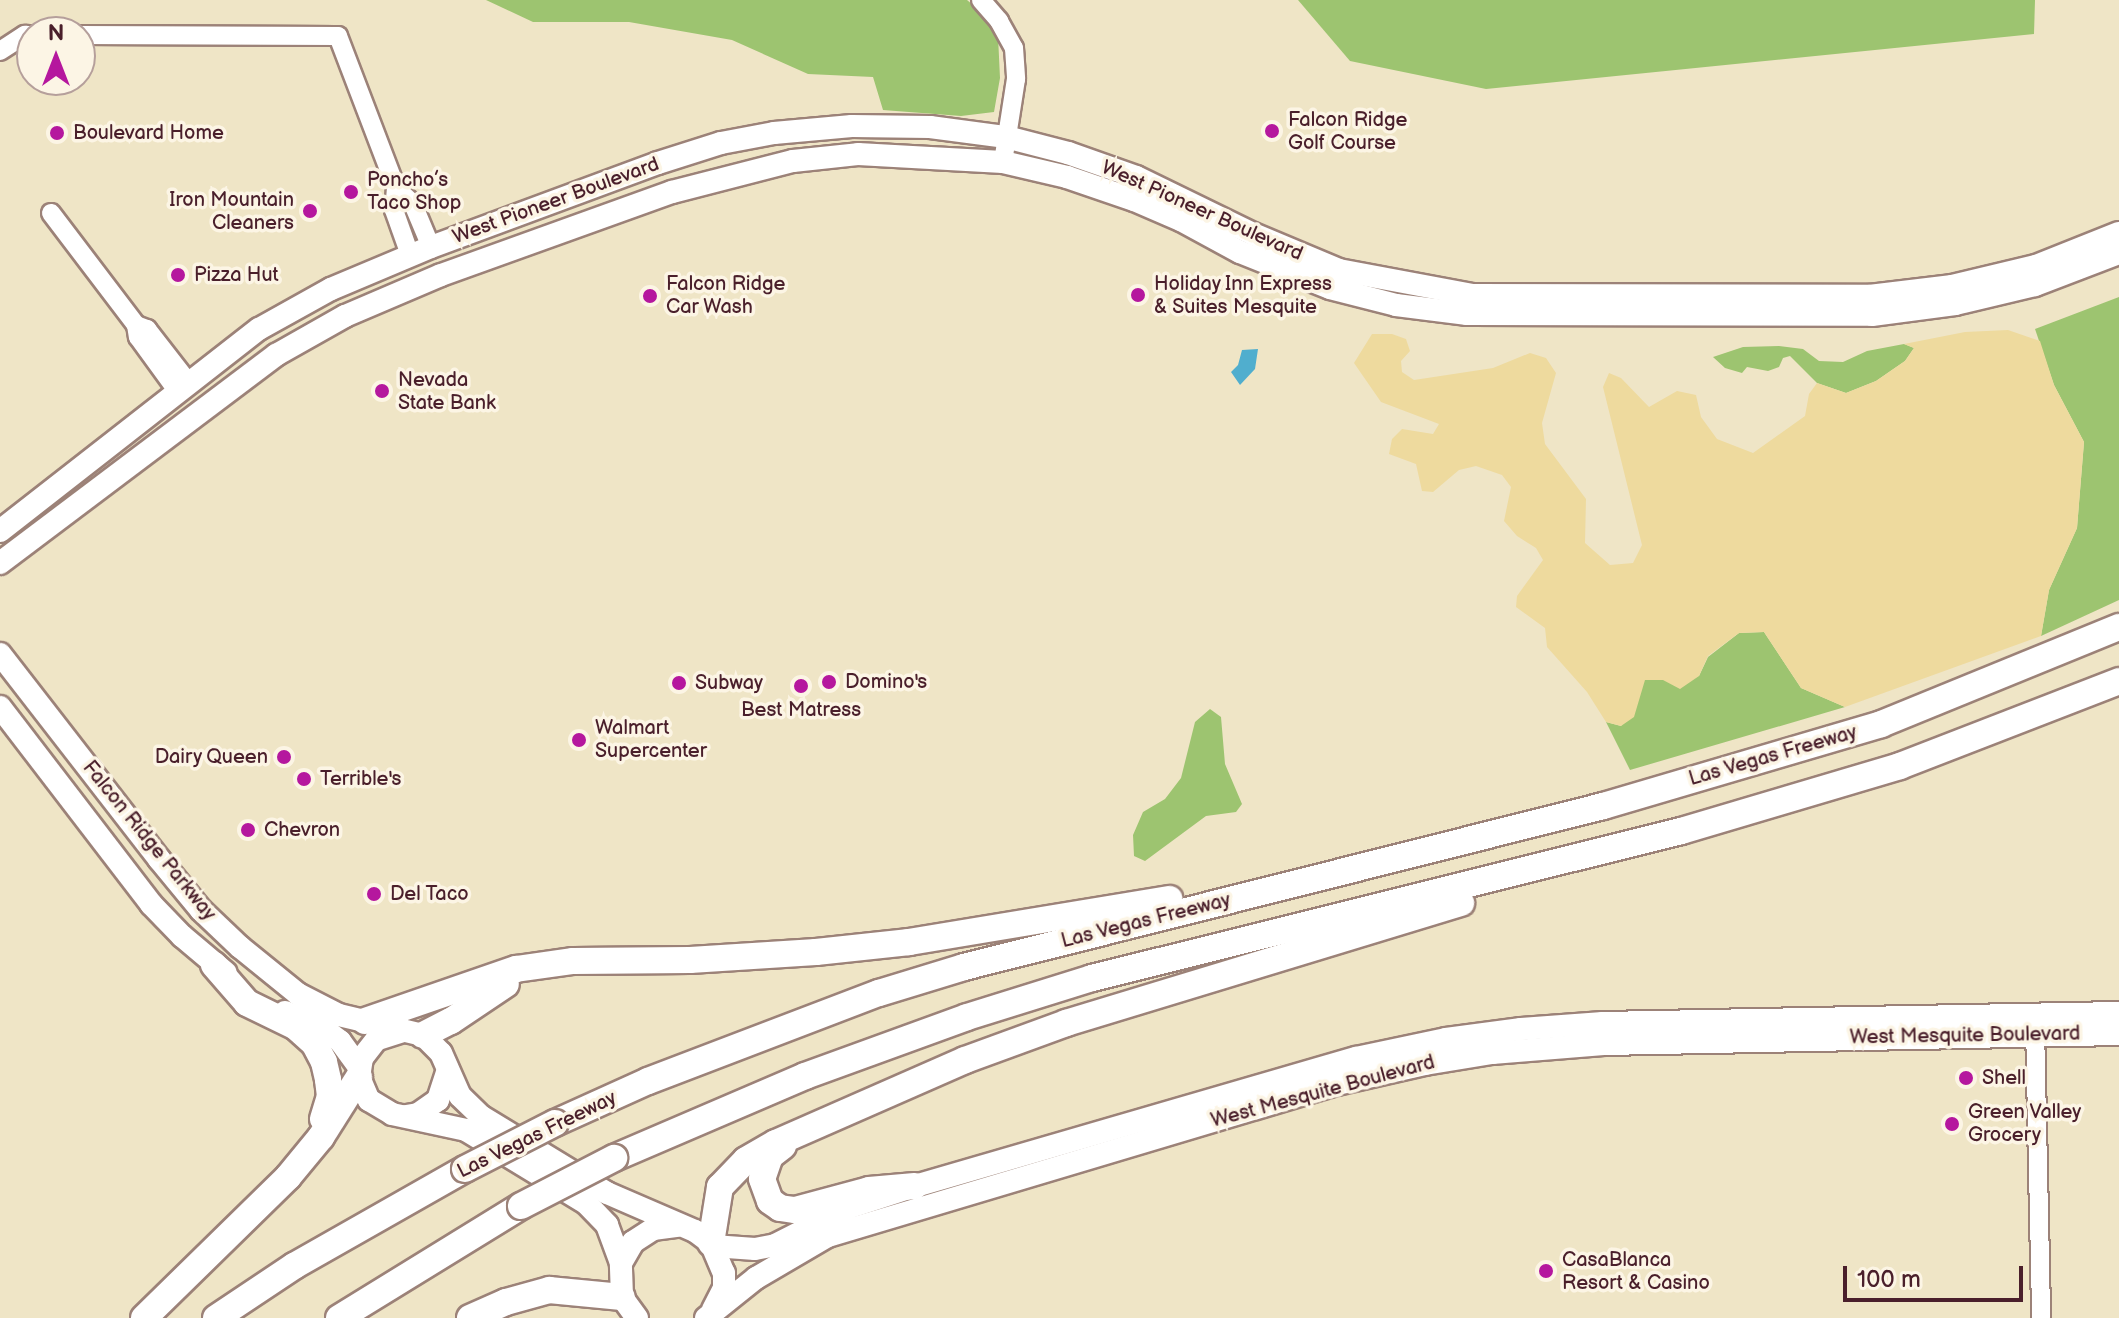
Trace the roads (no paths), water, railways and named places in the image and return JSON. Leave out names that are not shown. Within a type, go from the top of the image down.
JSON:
[{"type":"highway","name":"Las Vegas Freeway","points":[[216,1318],[294,1266],[465,1169],[555,1123],[648,1081],[879,993],[964,967],[1603,806],[1881,724],[2119,627]]},
{"type":"highway","points":[[339,1318],[521,1206],[614,1158],[805,1076],[967,1017],[1050,991],[1681,831],[1900,766],[2119,681]]},
{"type":"highway","points":[[716,1252],[720,1187],[746,1160],[965,1060],[1066,1023],[1584,866],[1681,831]]},
{"type":"highway","points":[[365,1021],[516,969],[573,961],[690,960],[909,942],[1354,868]]},
{"type":"highway","points":[[214,965],[247,1003],[296,1027],[314,1043],[324,1062],[330,1096],[327,1108],[288,1177]]},
{"type":"highway","points":[[417,1033],[451,1021],[533,967]]},
{"type":"highway","points":[[144,1318],[288,1177],[321,1137],[359,1072]]},
{"type":"highway","points":[[787,1140],[770,1156],[762,1179],[770,1201],[780,1208],[795,1210],[869,1190],[915,1186]]},
{"type":"highway","points":[[470,1318],[506,1302],[549,1290],[623,1296]]},
{"type":"main road","name":"West Pioneer Boulevard","points":[[0,531],[259,329],[331,289],[420,251],[721,143],[774,133],[852,126],[930,127],[1006,137],[1068,153],[1136,177],[1253,234],[1339,270],[1473,295],[1869,296],[1952,286],[2036,266],[2119,233]]},
{"type":"main road","name":"West Pioneer Boulevard","points":[[0,563],[276,355],[345,316],[441,275],[672,192],[793,161],[858,154],[926,155],[1003,162],[1067,177],[1134,200],[1181,220],[1240,252],[1330,288],[1396,305],[1467,314],[1872,315],[1955,304],[2035,285],[2119,253]]},
{"type":"main road","points":[[420,251],[441,275]]},
{"type":"main road","points":[[419,285],[420,251]]},
{"type":"main road","name":"Falcon Ridge Parkway","points":[[0,654],[201,910],[298,994],[339,1015],[417,1033]]},
{"type":"main road","name":"Falcon Ridge Parkway","points":[[0,707],[151,904],[214,965],[279,1009],[320,1026],[340,1041],[359,1072],[369,1100],[379,1109],[466,1130],[587,1204],[607,1225],[623,1296]]},
{"type":"main road","name":"West Mesquite Boulevard","points":[[708,1316],[756,1278],[828,1236],[1378,1074],[1492,1053],[1541,1048],[1855,1037],[2035,1025],[2119,1013]]},
{"type":"main road","points":[[1855,1037],[1877,1016]]},
{"type":"main road","name":"West Mesquite Boulevard","points":[[716,1252],[775,1245],[850,1207],[915,1186],[1356,1058],[1446,1039],[1603,1023],[1877,1016],[2035,1025],[2119,1034]]},
{"type":"main road","points":[[359,1072],[376,1040],[387,1034],[417,1033],[441,1053],[460,1096],[482,1117],[607,1193],[676,1226],[695,1231],[716,1252],[724,1288],[708,1316]]},
{"type":"main road","points":[[405,1116],[418,1114],[438,1100],[448,1070]]},
{"type":"main road","points":[[623,1296],[633,1242],[653,1229],[676,1226]]},
{"type":"street","points":[[981,0],[999,21],[1014,48],[1016,79],[1003,162]]},
{"type":"street","points":[[96,35],[338,36],[396,188],[413,204],[420,251]]},
{"type":"street","points":[[51,213],[136,325],[147,329],[184,388]]},
{"type":"street","points":[[2035,1025],[2041,1318]]},
{"type":"water","points":[[1258,349],[1255,369],[1240,385],[1231,372],[1238,365],[1242,350]]},
{"type":"place","name":"Falcon Ridge Golf Course","points":[[1272,131]]},
{"type":"place","name":"Boulevard Home","points":[[57,133]]},
{"type":"place","name":"Poncho’s Taco Shop","points":[[351,192]]},
{"type":"place","name":"Iron Mountain Cleaners","points":[[310,211]]},
{"type":"place","name":"Pizza Hut","points":[[178,275]]},
{"type":"place","name":"Holiday Inn Express & Suites Mesquite","points":[[1138,295]]},
{"type":"place","name":"Falcon Ridge Car Wash","points":[[650,296]]},
{"type":"place","name":"Nevada State Bank","points":[[382,391]]},
{"type":"place","name":"Domino's","points":[[829,682]]},
{"type":"place","name":"Subway","points":[[679,683]]},
{"type":"place","name":"Best Matress","points":[[801,686]]},
{"type":"place","name":"Walmart Supercenter","points":[[579,740]]},
{"type":"place","name":"Dairy Queen","points":[[284,757]]},
{"type":"place","name":"Terrible's","points":[[304,779]]},
{"type":"place","name":"Chevron","points":[[248,830]]},
{"type":"place","name":"Del Taco","points":[[374,894]]},
{"type":"place","name":"Shell","points":[[1966,1078]]},
{"type":"place","name":"Green Valley Grocery","points":[[1952,1124]]},
{"type":"place","name":"CasaBlanca Resort & Casino","points":[[1546,1271]]}]
